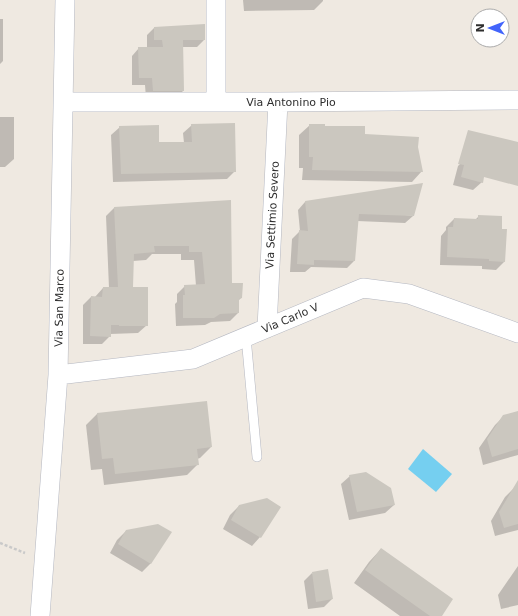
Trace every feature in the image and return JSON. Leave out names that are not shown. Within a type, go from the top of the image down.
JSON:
[{"type":"street","name":"Via San Marco","points":[[40,616],[58,375],[64,102],[64,0]]},
{"type":"street","points":[[216,0],[216,102]]},
{"type":"street","name":"Via Antonino Pio","points":[[64,102],[518,100]]},
{"type":"street","name":"Via Settimio Severo","points":[[267,328],[278,102]]},
{"type":"street","name":"Via Carlo V","points":[[58,375],[193,359],[363,288],[408,294],[518,333]]},
{"type":"lane","points":[[246,337],[257,457]]},
{"type":"path","points":[[0,543],[44,560]]},
{"type":"water","points":[[423,449],[452,474],[436,492],[408,469]]},
{"type":"building","points":[[205,24],[205,40],[183,40],[184,91],[153,91],[152,78],[139,78],[138,47],[163,47],[162,40],[154,40],[154,27]]},
{"type":"building","points":[[235,123],[236,172],[121,174],[119,126],[159,125],[159,142],[192,142],[191,124]]},
{"type":"building","points":[[309,124],[325,124],[325,126],[365,126],[365,134],[419,137],[418,147],[423,172],[312,170],[313,157],[309,157]]},
{"type":"building","points":[[468,130],[518,142],[518,186],[484,177],[483,183],[461,177],[464,165],[458,164]]},
{"type":"building","points":[[423,183],[414,216],[359,214],[355,261],[314,260],[314,265],[297,264],[299,230],[308,231],[305,201]]},
{"type":"building","points":[[231,200],[232,283],[243,283],[242,298],[239,299],[239,313],[220,314],[214,318],[183,318],[183,295],[185,295],[184,285],[205,284],[202,252],[189,252],[189,246],[154,246],[155,252],[134,254],[133,287],[148,287],[148,326],[111,325],[111,337],[90,336],[91,296],[102,297],[103,287],[118,287],[114,207]]},
{"type":"building","points":[[478,215],[502,216],[502,229],[507,229],[505,262],[489,261],[489,259],[447,257],[448,227],[453,227],[454,218],[478,219]]},
{"type":"building","points":[[207,401],[212,447],[197,449],[199,465],[115,474],[113,458],[102,459],[97,413]]},
{"type":"building","points":[[518,411],[518,449],[492,457],[487,439],[503,415]]},
{"type":"building","points":[[366,472],[391,488],[395,505],[357,512],[349,475]]},
{"type":"building","points":[[518,480],[518,524],[504,528],[499,512]]},
{"type":"building","points":[[267,498],[281,507],[261,538],[231,520],[239,505]]},
{"type":"building","points":[[158,524],[172,532],[151,564],[118,544],[126,530]]},
{"type":"building","points":[[381,548],[453,599],[442,616],[430,616],[365,570]]},
{"type":"building","points":[[328,569],[333,599],[316,602],[312,572]]}]
